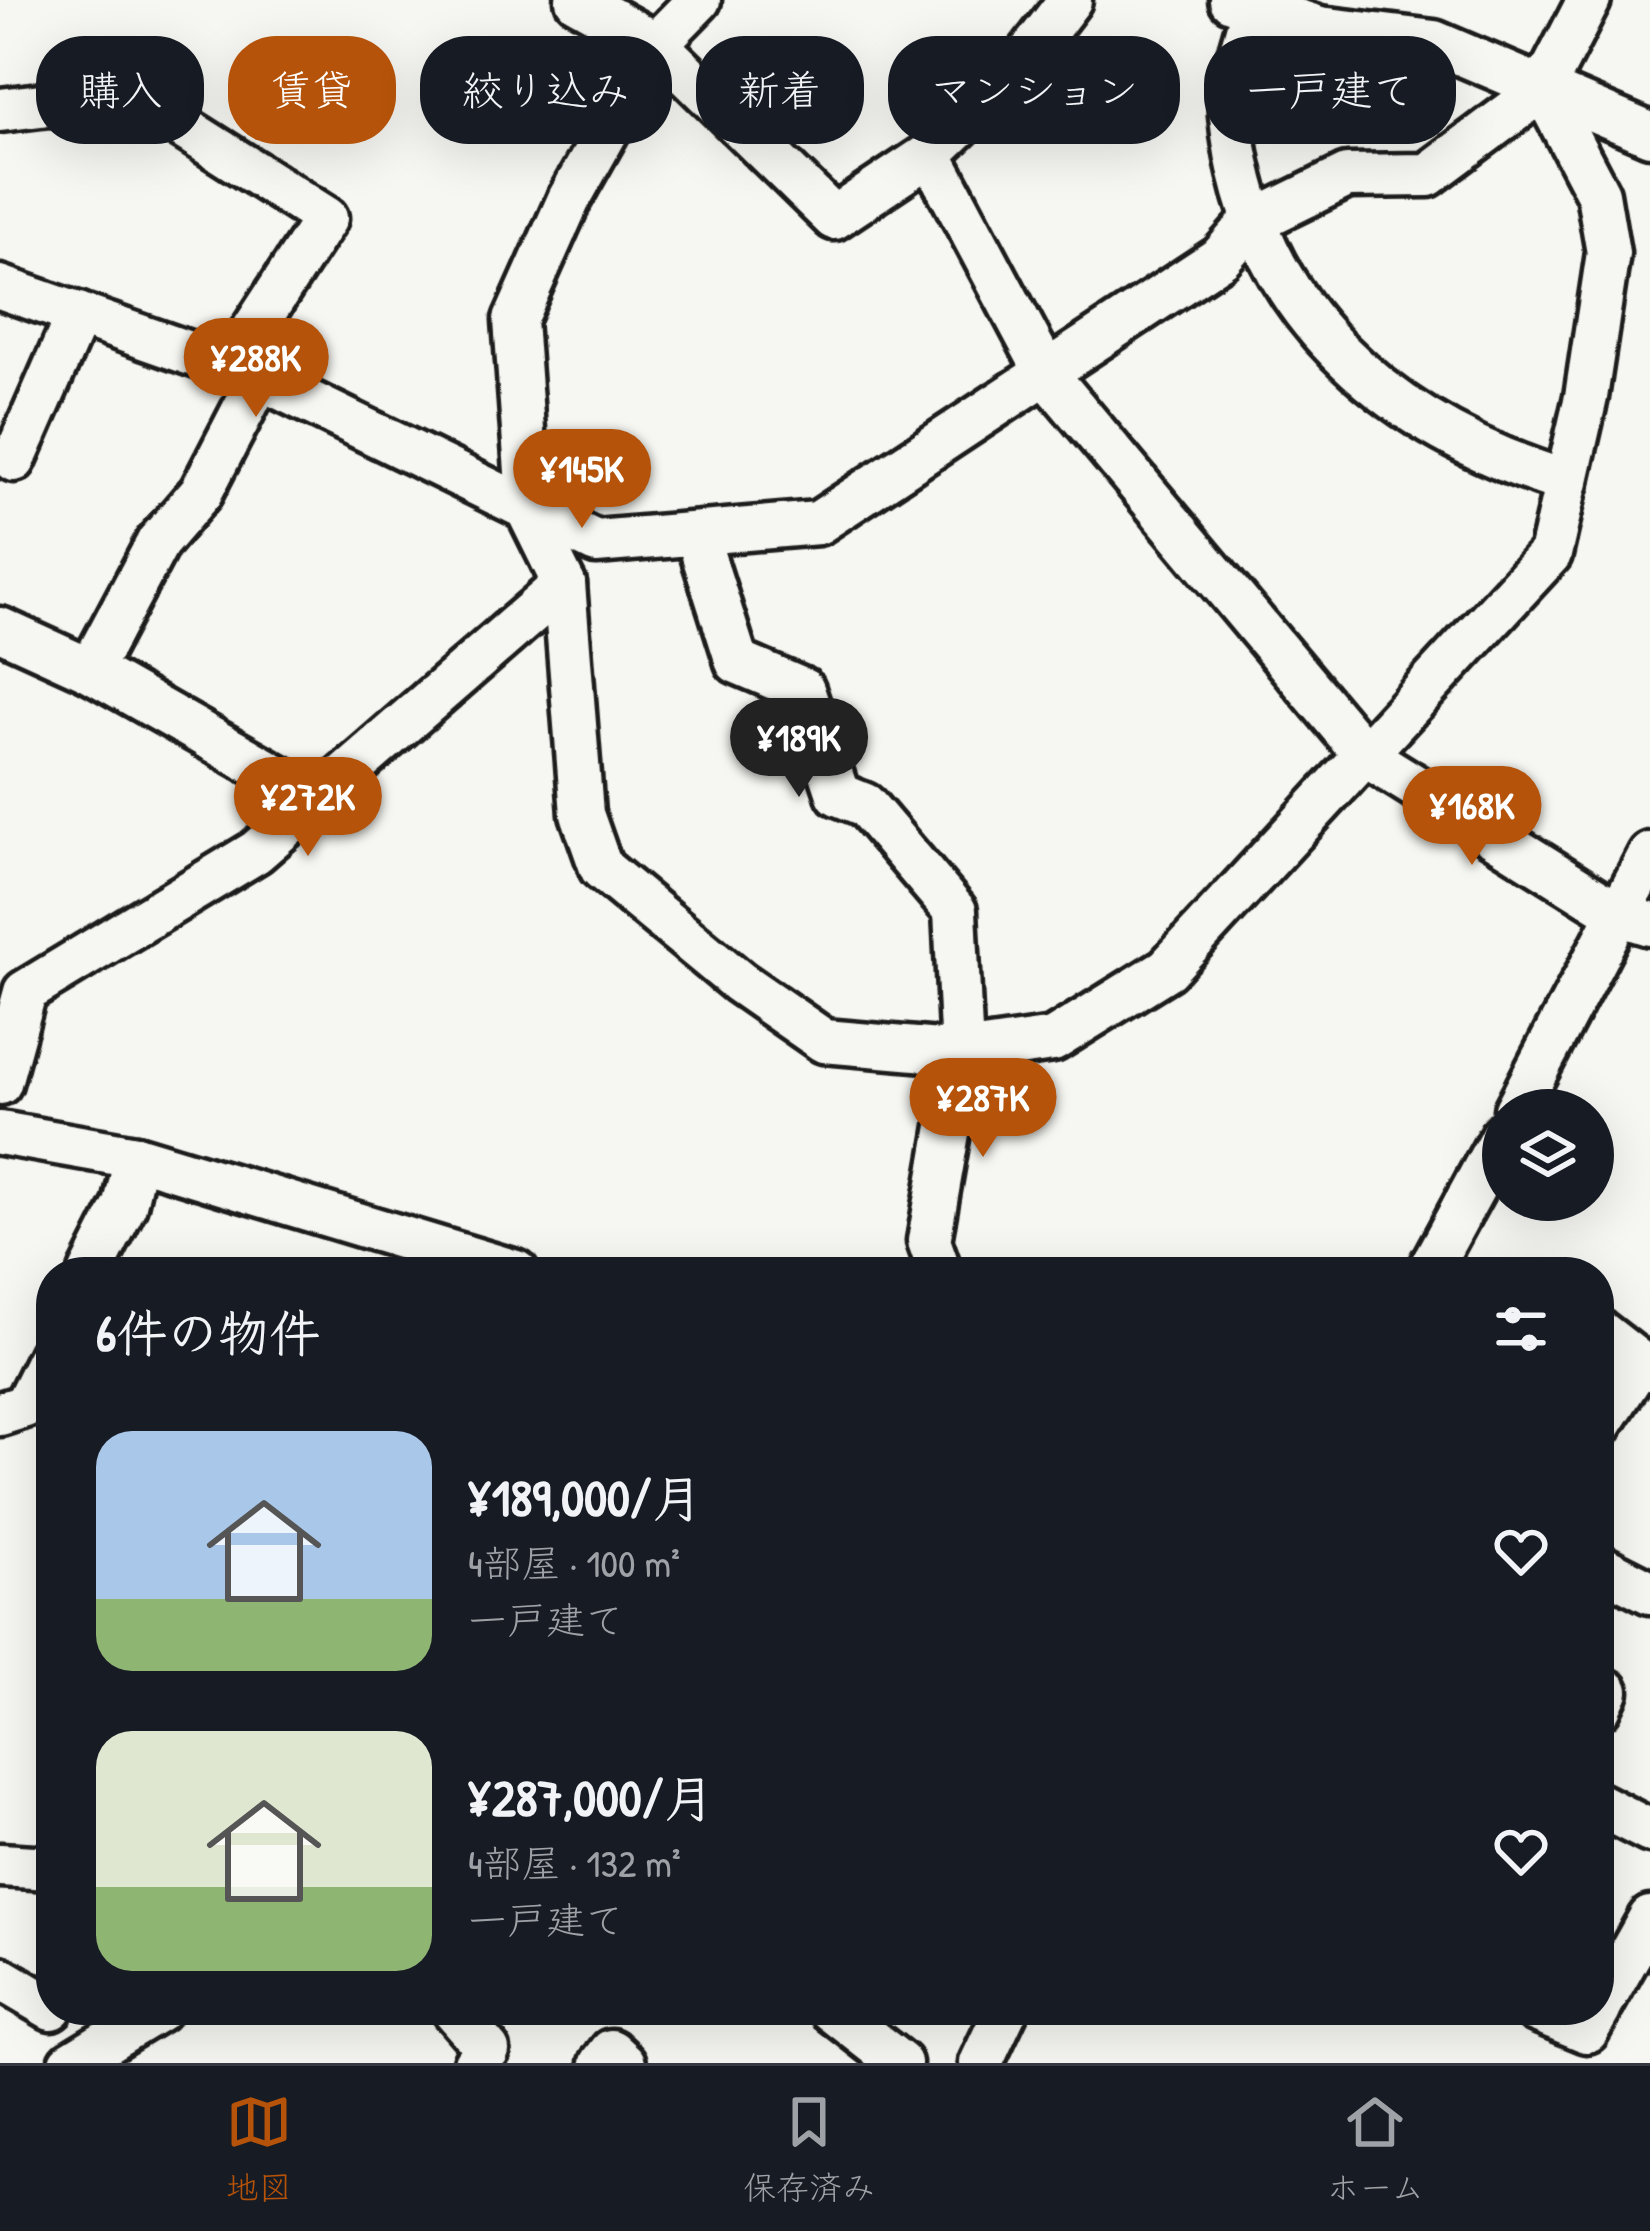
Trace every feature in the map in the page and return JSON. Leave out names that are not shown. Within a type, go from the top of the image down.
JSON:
[{"type":"street","points":[[577,0],[642,36]]},
{"type":"street","points":[[664,36],[699,0]]},
{"type":"street","points":[[672,60],[834,218],[930,154],[1012,76],[1070,0]]},
{"type":"street","points":[[0,287],[244,372],[596,542],[818,523],[1048,376],[1221,257],[1251,223],[1347,176],[1428,175],[1543,89],[1588,0]]},
{"type":"street","points":[[1567,482],[1491,459],[1384,391],[1297,309],[1251,223],[1230,110],[1242,4],[1320,28],[1434,42],[1650,134]]},
{"type":"street","points":[[600,144],[569,199],[515,320],[530,513],[564,584],[582,814],[601,868],[739,982],[824,1041],[962,1053],[1054,1040],[1167,969],[1550,554],[1608,253],[1598,194],[1543,89]]},
{"type":"street","points":[[0,110],[49,104],[151,107],[326,218],[244,372],[201,492],[158,542],[90,670]]},
{"type":"street","points":[[930,154],[1048,376],[1365,755],[1635,920]]},
{"type":"street","points":[[14,460],[78,314]]},
{"type":"street","points":[[697,536],[737,662],[802,690],[838,794],[865,805],[955,911],[962,1053],[929,1241],[935,1257]]},
{"type":"street","points":[[3,1062],[25,992],[256,851],[564,584]]},
{"type":"street","points":[[0,628],[90,670],[317,799]]},
{"type":"street","points":[[1529,1089],[1635,920],[1650,854]]},
{"type":"street","points":[[0,1133],[136,1157],[466,1257]]},
{"type":"street","points":[[99,1257],[124,1205],[136,1157]]},
{"type":"street","points":[[1437,1257],[1482,1173]]},
{"type":"street","points":[[1614,1342],[1645,1366],[1614,1407]]},
{"type":"street","points":[[0,1414],[25,1406],[36,1384]]},
{"type":"street","points":[[1614,1574],[1650,1592]]},
{"type":"street","points":[[1614,1813],[1650,1831]]},
{"type":"street","points":[[0,1865],[36,1867]]},
{"type":"street","points":[[1614,1983],[1650,1918]]},
{"type":"street","points":[[0,1978],[36,1999]]},
{"type":"street","points":[[65,2025],[88,2052],[133,2025]]},
{"type":"street","points":[[466,2025],[488,2050],[475,2063]]},
{"type":"street","points":[[851,2025],[900,2063]]},
{"type":"street","points":[[981,2063],[999,2025]]},
{"type":"street","points":[[602,2063],[611,2051],[624,2063]]}]
